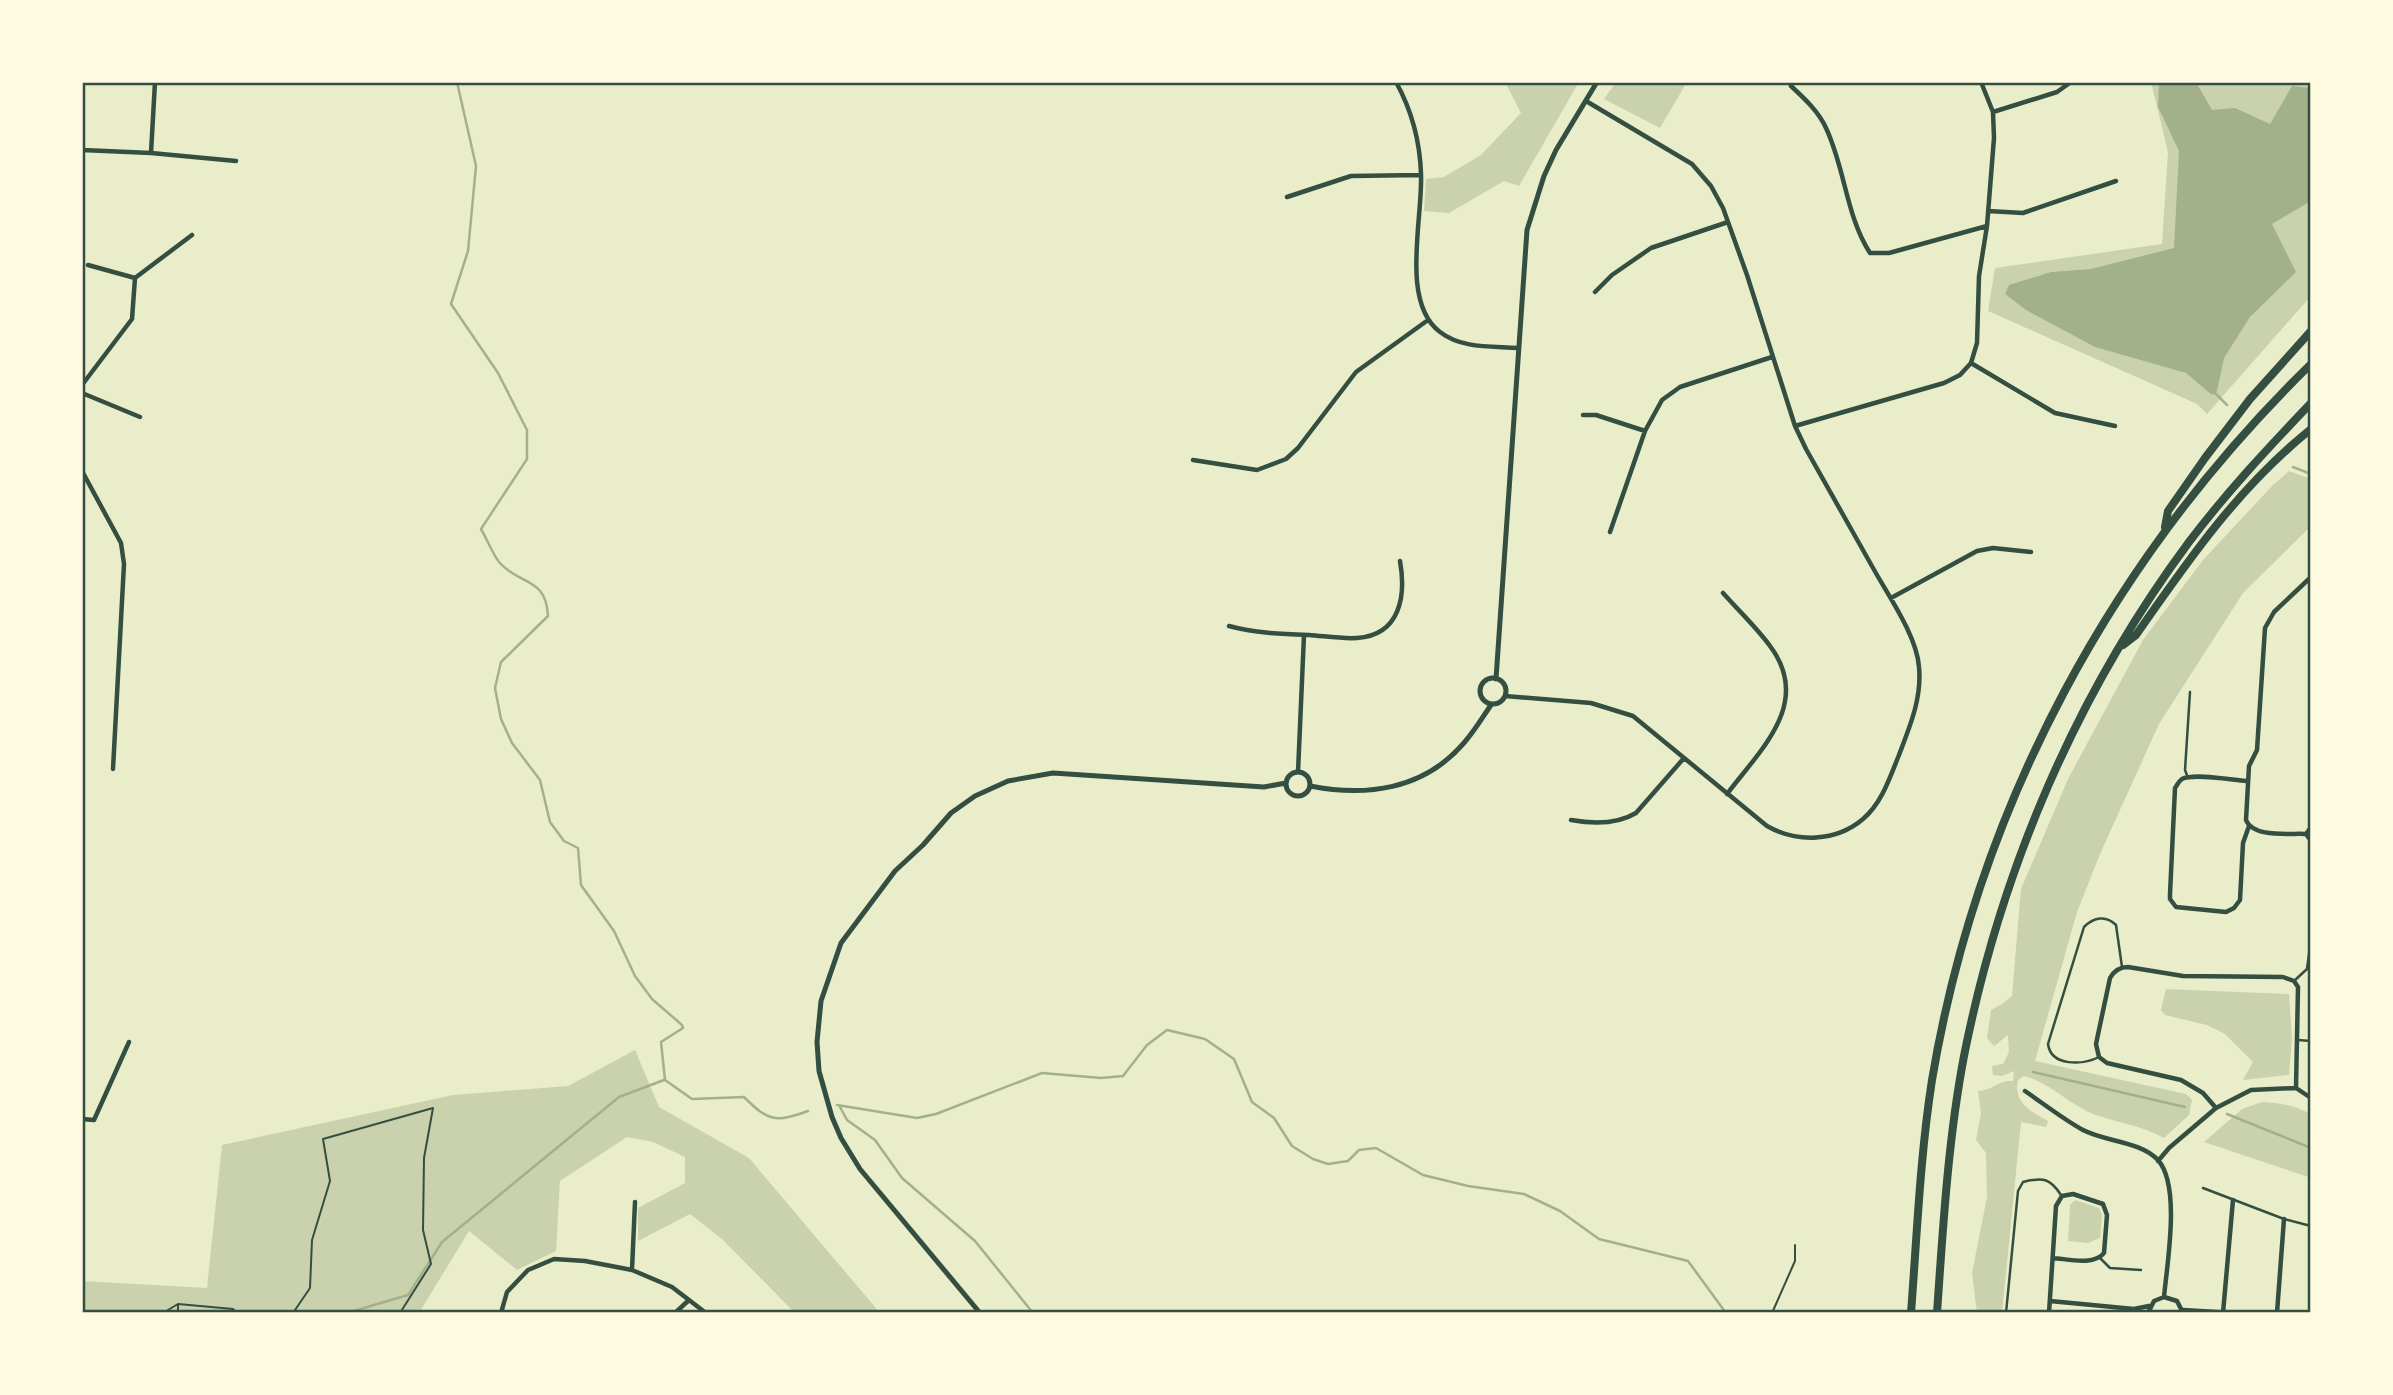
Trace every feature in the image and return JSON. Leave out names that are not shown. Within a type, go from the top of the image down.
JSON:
[{"type":"highway","points":[[2164,530],[2168,511],[2205,458],[2250,399],[2311,331]]},
{"type":"highway","points":[[1912,1313],[1921,1178],[1932,1082],[1963,946],[2007,814],[2057,703],[2129,581],[2164,530],[2252,424],[2311,364]]},
{"type":"highway","points":[[1937,1313],[1950,1156],[1964,1056],[1984,966],[2016,864],[2061,756],[2118,649],[2190,542],[2254,463],[2311,403]]},
{"type":"highway","points":[[2118,649],[2136,635],[2224,513],[2268,467],[2311,429]]},
{"type":"street","points":[[151,153],[155,82]]},
{"type":"street","points":[[1396,82],[1408,107],[1417,136],[1421,174],[1416,288],[1428,320],[1441,332],[1459,342],[1518,348]]},
{"type":"street","points":[[1496,679],[1524,253],[1533,208],[1544,176],[1556,150],[1597,82]]},
{"type":"street","points":[[1795,426],[1944,383],[1960,375],[1971,363],[1977,343],[1979,276],[1987,226],[1994,138],[1993,112],[1981,82]]},
{"type":"street","points":[[1993,112],[2057,92],[2071,82]]},
{"type":"street","points":[[1791,86],[1805,98],[1825,125],[1836,152],[1860,238],[1870,253],[1889,253],[1987,226]]},
{"type":"street","points":[[1505,696],[1591,703],[1633,716],[1767,826],[1789,836],[1805,838],[1846,831],[1875,806],[1886,786],[1913,717],[1919,685],[1917,652],[1891,599],[1795,426],[1729,222],[1711,187],[1692,164],[1586,100]]},
{"type":"street","points":[[82,150],[236,161]]},
{"type":"street","points":[[1287,197],[1351,176],[1421,174]]},
{"type":"street","points":[[1988,211],[2023,213],[2116,181]]},
{"type":"street","points":[[1595,292],[1612,275],[1651,248],[1729,222]]},
{"type":"street","points":[[82,385],[132,318],[135,278],[192,235]]},
{"type":"street","points":[[88,265],[135,278]]},
{"type":"street","points":[[1193,460],[1257,470],[1286,459],[1356,372],[1428,320]]},
{"type":"street","points":[[1610,532],[1645,431],[1662,400],[1680,387],[1773,357]]},
{"type":"street","points":[[1971,363],[2055,413],[2115,426]]},
{"type":"street","points":[[82,393],[140,417]]},
{"type":"street","points":[[1583,415],[1596,415],[1645,431]]},
{"type":"street","points":[[82,471],[121,543],[124,564],[113,769]]},
{"type":"street","points":[[1891,599],[1976,551],[1993,548],[2031,552]]},
{"type":"street","points":[[1228,626],[1245,630],[1358,638],[1383,629],[1393,619],[1403,593],[1399,561]]},
{"type":"street","points":[[2306,834],[2256,831],[2249,827],[2246,820],[2246,781],[2249,766],[2257,750],[2265,628],[2274,612],[2311,577]]},
{"type":"street","points":[[1723,593],[1770,646],[1778,659],[1784,672],[1786,698],[1784,713],[1777,726],[1727,794]]},
{"type":"street","points":[[1298,772],[1304,635]]},
{"type":"street","points":[[1496,679],[1504,684],[1505,696],[1498,704],[1491,705],[1482,699],[1480,689],[1486,680],[1496,679]]},
{"type":"street","points":[[1310,786],[1331,790],[1377,791],[1421,777],[1438,767],[1464,743],[1491,705]]},
{"type":"street","points":[[1571,820],[1589,824],[1627,818],[1636,813],[1684,758]]},
{"type":"street","points":[[1298,772],[1306,775],[1310,786],[1304,795],[1296,796],[1287,790],[1286,783],[1288,776],[1298,772]]},
{"type":"street","points":[[980,1313],[871,1184],[849,1153],[832,1117],[818,1064],[817,1041],[821,1001],[841,943],[895,872],[951,813],[994,786],[1026,776],[1053,773],[1265,787],[1286,783]]},
{"type":"street","points":[[2246,781],[2188,778],[2178,783],[2175,788],[2170,899],[2176,907],[2226,912],[2238,904],[2243,843],[2249,827]]},
{"type":"street","points":[[2306,834],[2311,827]]},
{"type":"street","points":[[2306,834],[2311,841]]},
{"type":"street","points":[[2216,1108],[2203,1093],[2186,1082],[2107,1063],[2099,1057],[2096,1044],[2110,978],[2122,967],[2183,976],[2283,977],[2294,981],[2298,987],[2296,1088]]},
{"type":"street","points":[[82,1119],[94,1120],[129,1042]]},
{"type":"street","points":[[2158,1161],[2216,1108],[2251,1090],[2296,1088],[2311,1098]]},
{"type":"street","points":[[2025,1091],[2082,1130],[2143,1150],[2158,1161],[2167,1178],[2172,1212],[2164,1297]]},
{"type":"street","points":[[2049,1313],[2056,1206],[2062,1196],[2073,1194],[2103,1204],[2107,1215],[2104,1253],[2101,1258],[2093,1261],[2053,1258]]},
{"type":"street","points":[[2223,1312],[2232,1200]]},
{"type":"street","points":[[632,1269],[635,1202]]},
{"type":"street","points":[[2277,1313],[2284,1219]]},
{"type":"street","points":[[501,1313],[507,1293],[528,1270],[554,1259],[632,1269],[672,1287],[706,1313]]},
{"type":"street","points":[[2148,1313],[2150,1306],[2157,1299],[2164,1297],[2177,1301],[2183,1311],[2233,1313]]},
{"type":"street","points":[[675,1313],[689,1300]]},
{"type":"street","points":[[2050,1301],[2134,1309],[2150,1306]]},
{"type":"lane","points":[[2188,778],[2185,770],[2190,692]]},
{"type":"lane","points":[[2099,1057],[2082,1064],[2057,1059],[2051,1054],[2048,1044],[2084,927],[2089,922],[2099,918],[2111,920],[2116,925],[2122,967]]},
{"type":"lane","points":[[2294,981],[2307,970],[2311,939]]},
{"type":"lane","points":[[2298,1041],[2311,1041]]},
{"type":"lane","points":[[2006,1313],[2018,1191],[2023,1182],[2043,1179],[2053,1183],[2062,1196]]},
{"type":"lane","points":[[2203,1188],[2284,1219],[2311,1226]]},
{"type":"lane","points":[[2101,1258],[2110,1268],[2141,1270]]},
{"type":"path","points":[[293,1313],[310,1288],[312,1240],[330,1181],[323,1139],[433,1108],[424,1158],[423,1230],[431,1264],[400,1313]]},
{"type":"path","points":[[1772,1313],[1795,1261],[1794,1245]]},
{"type":"path","points":[[178,1304],[178,1313]]},
{"type":"path","points":[[163,1313],[178,1304],[233,1309],[236,1313]]},
{"type":"shaded area","points":[[1505,82],[1579,82],[1519,186],[1504,181],[1449,213],[1424,211],[1426,179],[1444,177],[1481,155],[1521,113]]},
{"type":"shaded area","points":[[1616,82],[1687,82],[1660,128],[1604,99]]},
{"type":"shaded area","points":[[2151,82],[2311,82],[2311,296],[2207,414],[2197,404],[1988,311],[1995,268],[2162,244],[2168,152]]},
{"type":"shaded area","points":[[2159,82],[2196,82],[2212,110],[2235,108],[2270,124],[2292,86],[2311,88],[2311,201],[2272,224],[2296,272],[2250,317],[2224,358],[2217,391],[2212,395],[2186,373],[2095,347],[2026,310],[2005,294],[2009,285],[2051,272],[2091,269],[2174,248],[2179,151],[2158,107]]},
{"type":"shaded area","points":[[2289,471],[2311,479],[2311,526],[2243,593],[2159,724],[2100,854],[2077,912],[2035,1061],[2186,1094],[2192,1100],[2189,1115],[2164,1138],[2148,1130],[2087,1111],[2034,1079],[2024,1076],[2018,1080],[2017,1088],[2021,1100],[2030,1110],[2048,1121],[2046,1127],[2021,1122],[2002,1313],[1977,1313],[1972,1273],[1987,1197],[1986,1153],[1976,1140],[1981,1113],[1978,1091],[2013,1081],[2014,1071],[2002,1076],[1993,1075],[1992,1066],[2003,1064],[2009,1052],[2008,1035],[1994,1046],[1987,1038],[1991,1010],[2012,996],[2021,889],[2068,779],[2143,640],[2203,560]]},
{"type":"shaded area","points":[[2166,989],[2289,994],[2292,1039],[2289,1075],[2243,1080],[2253,1062],[2225,1034],[2207,1025],[2165,1015],[2161,1010]]},
{"type":"shaded area","points":[[635,1050],[659,1107],[749,1158],[880,1313],[795,1313],[723,1240],[690,1214],[638,1241],[638,1208],[685,1183],[685,1157],[653,1142],[627,1137],[560,1181],[556,1251],[517,1270],[469,1231],[419,1313],[82,1313],[82,1281],[207,1288],[222,1145],[453,1095],[568,1086]]},
{"type":"shaded area","points":[[2262,1102],[2287,1105],[2311,1115],[2311,1178],[2204,1142],[2242,1109]]},
{"type":"shaded area","points":[[2075,1200],[2099,1208],[2102,1215],[2100,1238],[2088,1243],[2068,1241],[2070,1205]]},
{"type":"waterway","points":[[457,82],[476,166],[468,251],[451,304],[498,373],[527,430],[527,459],[481,529],[499,562],[514,575],[537,587],[546,603],[548,616],[501,662],[495,688],[501,719],[512,743],[540,780],[550,822],[564,841],[578,848],[581,885],[614,931],[635,976],[652,999],[682,1025],[683,1028],[661,1042],[665,1080],[692,1099],[744,1097],[759,1111],[773,1118],[808,1111]]},
{"type":"waterway","points":[[2213,391],[2227,405]]},
{"type":"waterway","points":[[2293,467],[2311,474]]},
{"type":"waterway","points":[[837,1105],[917,1118],[936,1114],[1042,1073],[1101,1078],[1123,1076],[1147,1045],[1167,1030],[1205,1039],[1234,1059],[1252,1102],[1274,1118],[1292,1146],[1313,1159],[1328,1164],[1348,1161],[1359,1150],[1376,1148],[1423,1175],[1468,1186],[1524,1194],[1560,1211],[1599,1239],[1688,1261],[1726,1313]]},
{"type":"waterway","points":[[2033,1072],[2185,1107]]},
{"type":"waterway","points":[[347,1313],[408,1295],[442,1242],[619,1097],[664,1080]]},
{"type":"waterway","points":[[840,1107],[847,1120],[875,1140],[902,1178],[975,1241],[1033,1313]]},
{"type":"waterway","points":[[2227,1114],[2311,1148]]}]
